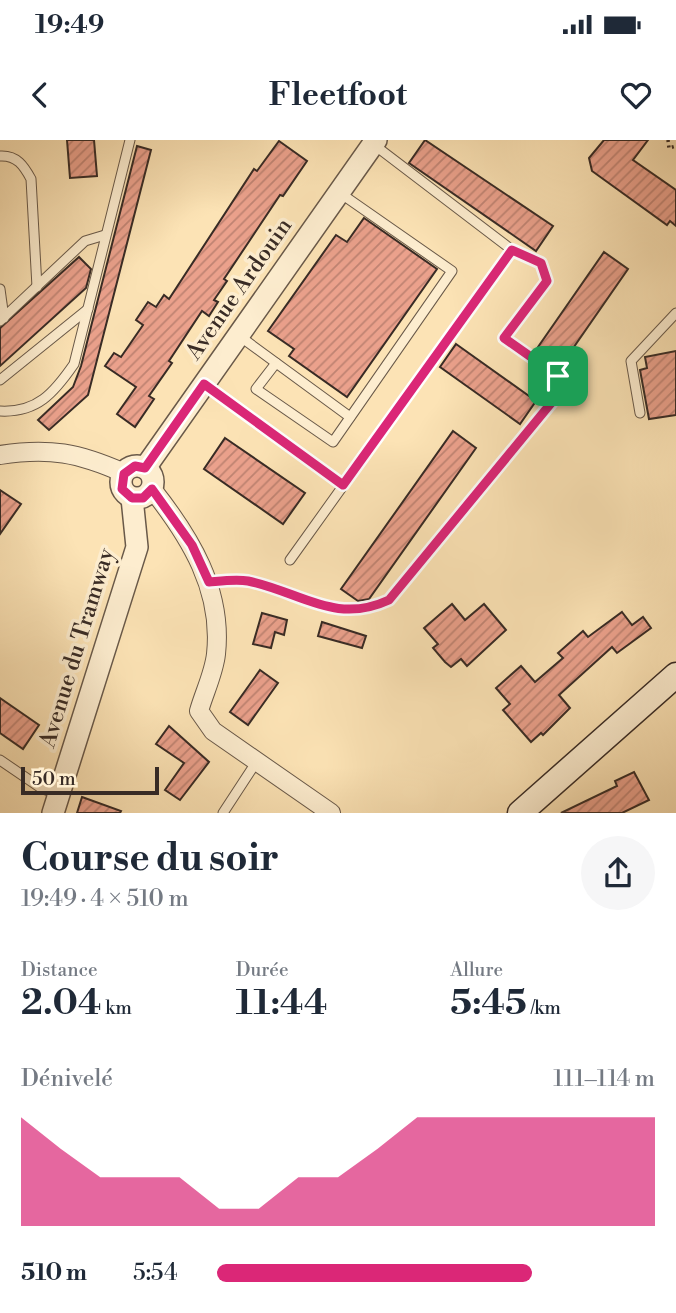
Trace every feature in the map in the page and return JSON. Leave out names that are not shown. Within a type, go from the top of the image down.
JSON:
[{"type":"main road","points":[[520,813],[676,675]]},
{"type":"street","name":"Avenue Ardouin","points":[[145,468],[375,142]]},
{"type":"street","points":[[0,455],[28,450],[64,451],[124,474]]},
{"type":"street","points":[[152,489],[143,498],[132,498],[122,489],[124,474],[135,466],[145,468],[152,475],[152,489],[192,545],[209,582],[216,654],[199,711],[213,731],[331,813]]},
{"type":"street","name":"Avenue du Tramway","points":[[56,803],[137,547],[132,498]]},
{"type":"lane","points":[[0,411],[18,412],[35,407],[63,380],[74,364],[130,140]]},
{"type":"lane","points":[[209,582],[245,580],[346,611],[367,610],[389,600],[557,396],[558,376],[504,338],[547,281],[541,263],[512,250],[375,142]]},
{"type":"lane","points":[[0,156],[7,156],[22,164],[31,179],[37,286]]},
{"type":"lane","points":[[276,363],[256,389],[332,442],[452,271],[339,192]]},
{"type":"lane","points":[[2,320],[86,241],[105,234]]},
{"type":"lane","points":[[290,559],[512,250]]},
{"type":"lane","points":[[0,289],[2,320]]},
{"type":"lane","points":[[0,380],[88,309]]},
{"type":"lane","points":[[640,413],[631,361],[676,313]]},
{"type":"lane","points":[[238,335],[350,416]]},
{"type":"lane","points":[[204,384],[343,485]]},
{"type":"lane","points":[[0,760],[41,788],[56,803]]},
{"type":"lane","points":[[223,813],[257,761]]},
{"type":"path","points":[[668,140],[669,148],[676,146]]},
{"type":"building","points":[[67,140],[94,140],[97,176],[70,178]]},
{"type":"building","points":[[425,140],[553,226],[536,251],[409,163]]},
{"type":"building","points":[[604,140],[648,140],[633,160],[676,190],[676,226],[670,221],[667,225],[592,171],[589,158]]},
{"type":"building","points":[[279,141],[307,161],[283,196],[280,195],[224,279],[227,281],[214,300],[218,302],[209,316],[202,311],[169,361],[172,363],[149,396],[154,399],[135,427],[117,414],[136,387],[105,366],[114,353],[121,357],[143,325],[136,320],[148,302],[156,307],[164,295],[169,299],[254,169],[257,171]]},
{"type":"building","points":[[137,146],[151,150],[88,395],[49,430],[38,420],[73,387],[81,366]]},
{"type":"building","points":[[364,218],[437,269],[347,397],[289,356],[294,349],[268,331],[336,235],[347,242]]},
{"type":"building","points":[[604,252],[628,269],[562,364],[538,347]]},
{"type":"building","points":[[79,257],[91,269],[86,288],[0,366],[0,328]]},
{"type":"building","points":[[456,344],[536,401],[520,424],[440,367]]},
{"type":"building","points":[[676,351],[676,415],[649,419],[640,370],[647,368],[645,357]]},
{"type":"building","points":[[453,431],[476,448],[369,599],[358,601],[341,589]]},
{"type":"building","points":[[225,438],[305,493],[283,524],[204,469]]},
{"type":"building","points":[[0,490],[21,504],[0,534]]},
{"type":"building","points":[[452,604],[465,620],[484,604],[506,630],[467,666],[461,659],[451,667],[445,662],[433,648],[438,644],[424,628]]},
{"type":"building","points":[[622,612],[632,625],[643,617],[651,628],[617,653],[612,647],[559,695],[570,708],[543,735],[541,733],[531,742],[503,710],[510,704],[496,688],[521,666],[535,682],[563,658],[558,653],[583,631],[588,637]]},
{"type":"building","points":[[262,613],[287,620],[284,635],[275,632],[271,648],[253,644]]},
{"type":"building","points":[[322,622],[366,636],[362,648],[318,636]]},
{"type":"building","points":[[260,670],[278,683],[248,725],[230,712]]},
{"type":"building","points":[[0,698],[39,725],[23,749],[0,733]]},
{"type":"building","points":[[169,726],[209,762],[180,800],[165,790],[184,763],[156,744]]},
{"type":"building","points":[[634,772],[649,800],[622,813],[561,813],[617,786],[615,781]]},
{"type":"building","points":[[82,797],[121,811],[77,813]]},
{"type":"route","points":[[512,250],[541,263],[547,281],[504,338],[558,376],[557,396],[389,600],[367,610],[346,611],[245,580],[209,582],[192,545],[152,489],[143,498],[132,498],[122,489],[124,474],[135,466],[145,468],[204,384],[343,485],[512,250]]}]
